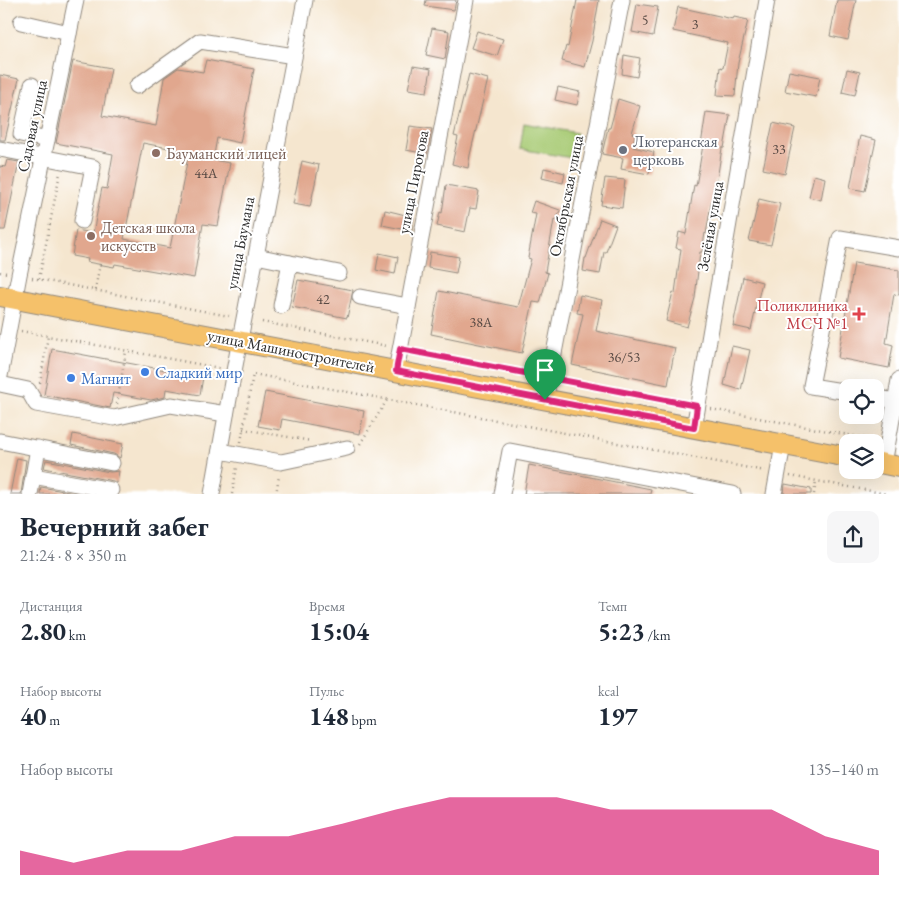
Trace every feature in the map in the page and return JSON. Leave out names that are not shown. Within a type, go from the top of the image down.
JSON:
[{"type":"main road","name":"улица Машиностроителей","points":[[7,297],[839,455]]},
{"type":"street","name":"Садовая улица","points":[[0,376],[9,328],[7,297],[19,276],[76,0]]},
{"type":"street","name":"улица Баумана","points":[[212,494],[239,342],[305,0]]},
{"type":"street","name":"улица Пирогова","points":[[396,371],[466,0]]},
{"type":"street","name":"Октябрьская улица","points":[[545,400],[622,0]]},
{"type":"street","name":"Зелёная улица","points":[[694,428],[767,0]]},
{"type":"street","points":[[21,22],[69,32]]},
{"type":"street","points":[[136,86],[200,40],[294,56]]},
{"type":"street","points":[[32,86],[21,134],[47,140]]},
{"type":"street","points":[[0,148],[93,167],[82,221]]},
{"type":"street","points":[[839,391],[811,386],[840,238],[899,248]]},
{"type":"street","points":[[256,256],[339,273]]},
{"type":"street","points":[[281,306],[290,263]]},
{"type":"street","points":[[360,297],[408,306]]},
{"type":"street","points":[[886,464],[899,380]]},
{"type":"street","points":[[0,384],[28,390],[36,404],[114,418],[171,405],[226,414]]},
{"type":"street","points":[[884,399],[895,401]]},
{"type":"street","points":[[0,441],[112,463]]},
{"type":"street","points":[[774,494],[783,445]]},
{"type":"street","points":[[30,494],[38,448]]},
{"type":"street","points":[[220,451],[281,462],[347,448]]},
{"type":"street","points":[[502,494],[510,451],[733,494]]},
{"type":"street","points":[[33,476],[111,490]]},
{"type":"path","points":[[95,290],[100,264]]},
{"type":"path","points":[[0,272],[229,316]]},
{"type":"path","points":[[262,322],[888,443]]},
{"type":"path","points":[[9,328],[219,368]]},
{"type":"path","points":[[36,404],[48,336]]},
{"type":"path","points":[[114,418],[126,351]]},
{"type":"path","points":[[232,494],[253,374],[887,494]]},
{"type":"path","points":[[347,448],[357,449],[387,400]]},
{"type":"path","points":[[243,429],[319,442]]},
{"type":"path","points":[[276,494],[281,462]]},
{"type":"path","points":[[814,494],[816,480]]},
{"type":"green space","points":[[524,123],[577,133],[572,158],[520,149]]},
{"type":"building","points":[[426,0],[456,0],[454,10],[425,6]]},
{"type":"building","points":[[577,0],[599,0],[592,41],[585,67],[562,61],[566,46],[568,47]]},
{"type":"building","points":[[837,0],[856,0],[848,40],[830,36]]},
{"type":"building","points":[[637,4],[658,7],[653,36],[632,32]]},
{"type":"building","points":[[678,7],[733,19],[734,17],[748,20],[738,63],[735,96],[717,95],[720,67],[723,68],[728,43],[673,31]]},
{"type":"building","points":[[432,28],[449,31],[445,59],[426,55]]},
{"type":"building","points":[[477,31],[503,39],[497,56],[471,48]]},
{"type":"building","points":[[624,55],[640,58],[637,77],[622,74]]},
{"type":"building","points":[[206,60],[254,69],[240,143],[217,138],[213,160],[230,163],[218,226],[203,224],[194,278],[115,264],[114,267],[87,262],[88,259],[72,256],[76,230],[93,233],[102,188],[107,189],[113,154],[56,143],[73,61],[111,68],[102,116],[156,126],[164,78],[178,68],[203,72]],"holes":[[[143,143],[189,152],[170,248],[124,239]]]},
{"type":"building","points":[[413,66],[431,69],[427,92],[408,89]]},
{"type":"building","points":[[847,69],[860,72],[855,95],[842,92]]},
{"type":"building","points":[[789,71],[820,77],[816,97],[785,91]]},
{"type":"building","points":[[469,74],[488,79],[468,168],[452,164],[458,137],[454,136]]},
{"type":"building","points":[[0,75],[19,79],[5,140],[0,140]]},
{"type":"building","points":[[558,87],[580,92],[577,105],[555,100]]},
{"type":"building","name":"Лютеранская церковь","points":[[618,99],[640,106],[632,133],[635,134],[633,147],[654,152],[649,174],[621,169],[623,158],[602,154],[608,128],[610,128]]},
{"type":"building","points":[[706,112],[730,115],[717,180],[715,180],[706,234],[702,252],[700,252],[695,298],[687,327],[666,321],[673,292],[675,293],[681,249],[676,248],[679,232],[686,234],[694,185],[696,186]]},
{"type":"building","points":[[773,123],[795,128],[785,174],[763,169]]},
{"type":"building","points":[[410,126],[432,129],[427,154],[406,150]]},
{"type":"building","points":[[860,136],[876,140],[865,191],[850,188]]},
{"type":"building","points":[[7,160],[19,162],[5,230],[0,230],[0,166],[5,167]]},
{"type":"building","points":[[302,161],[319,165],[310,207],[293,204]]},
{"type":"building","points":[[544,168],[565,173],[563,183],[542,178]]},
{"type":"building","points":[[814,175],[825,178],[821,200],[809,197]]},
{"type":"building","points":[[605,178],[625,180],[622,208],[601,205]]},
{"type":"building","points":[[446,185],[479,191],[476,209],[470,208],[465,232],[437,226],[440,212],[442,213]]},
{"type":"building","points":[[759,199],[780,204],[771,245],[749,241]]},
{"type":"building","points":[[534,201],[560,210],[556,221],[554,220],[545,272],[548,273],[540,303],[533,302],[522,353],[431,334],[439,291],[518,307],[531,259],[528,258],[536,214],[530,213]]},
{"type":"building","points":[[385,210],[414,217],[412,231],[382,225]]},
{"type":"building","points":[[600,219],[616,225],[606,252],[604,252],[600,274],[583,271],[585,258]]},
{"type":"building","points":[[430,252],[459,257],[456,273],[428,268]]},
{"type":"building","points":[[379,253],[398,257],[395,274],[376,270]]},
{"type":"building","points":[[854,263],[899,270],[899,295],[894,294],[886,343],[893,345],[889,368],[838,358]]},
{"type":"building","points":[[743,277],[762,282],[751,330],[733,326]]},
{"type":"building","points":[[298,280],[353,290],[347,318],[292,307]]},
{"type":"building","points":[[580,295],[602,300],[596,331],[675,348],[668,385],[572,365],[583,314],[577,313]]},
{"type":"building","points":[[732,346],[750,350],[741,390],[724,385]]},
{"type":"building","points":[[52,349],[203,377],[200,395],[166,389],[165,397],[151,400],[113,393],[110,408],[44,395]]},
{"type":"building","points":[[265,392],[364,411],[360,434],[282,419],[280,430],[258,426]]},
{"type":"building","points":[[73,434],[123,444],[120,458],[114,454],[71,445]]},
{"type":"building","points":[[17,458],[26,460],[21,494],[10,494]]},
{"type":"building","points":[[46,460],[110,472],[119,471],[117,483],[44,468]]},
{"type":"building","points":[[529,465],[651,489],[650,494],[524,494]]},
{"type":"building","points":[[785,484],[811,489],[811,494],[784,494]]},
{"type":"building","points":[[41,487],[80,494],[40,494]]},
{"type":"place","name":"Лютеранская церковь","points":[[623,150]]},
{"type":"place","name":"Бауманский лицей","points":[[156,153]]},
{"type":"place","name":"Детская школа искусств","points":[[91,236]]},
{"type":"place","name":"Поликлиника МСЧ №1","points":[[859,314]]},
{"type":"place","name":"Сладкий мир","points":[[145,372]]},
{"type":"place","name":"Магнит","points":[[71,378]]},
{"type":"route","points":[[400,349],[697,406],[694,428],[545,400],[396,371],[400,349]]}]
